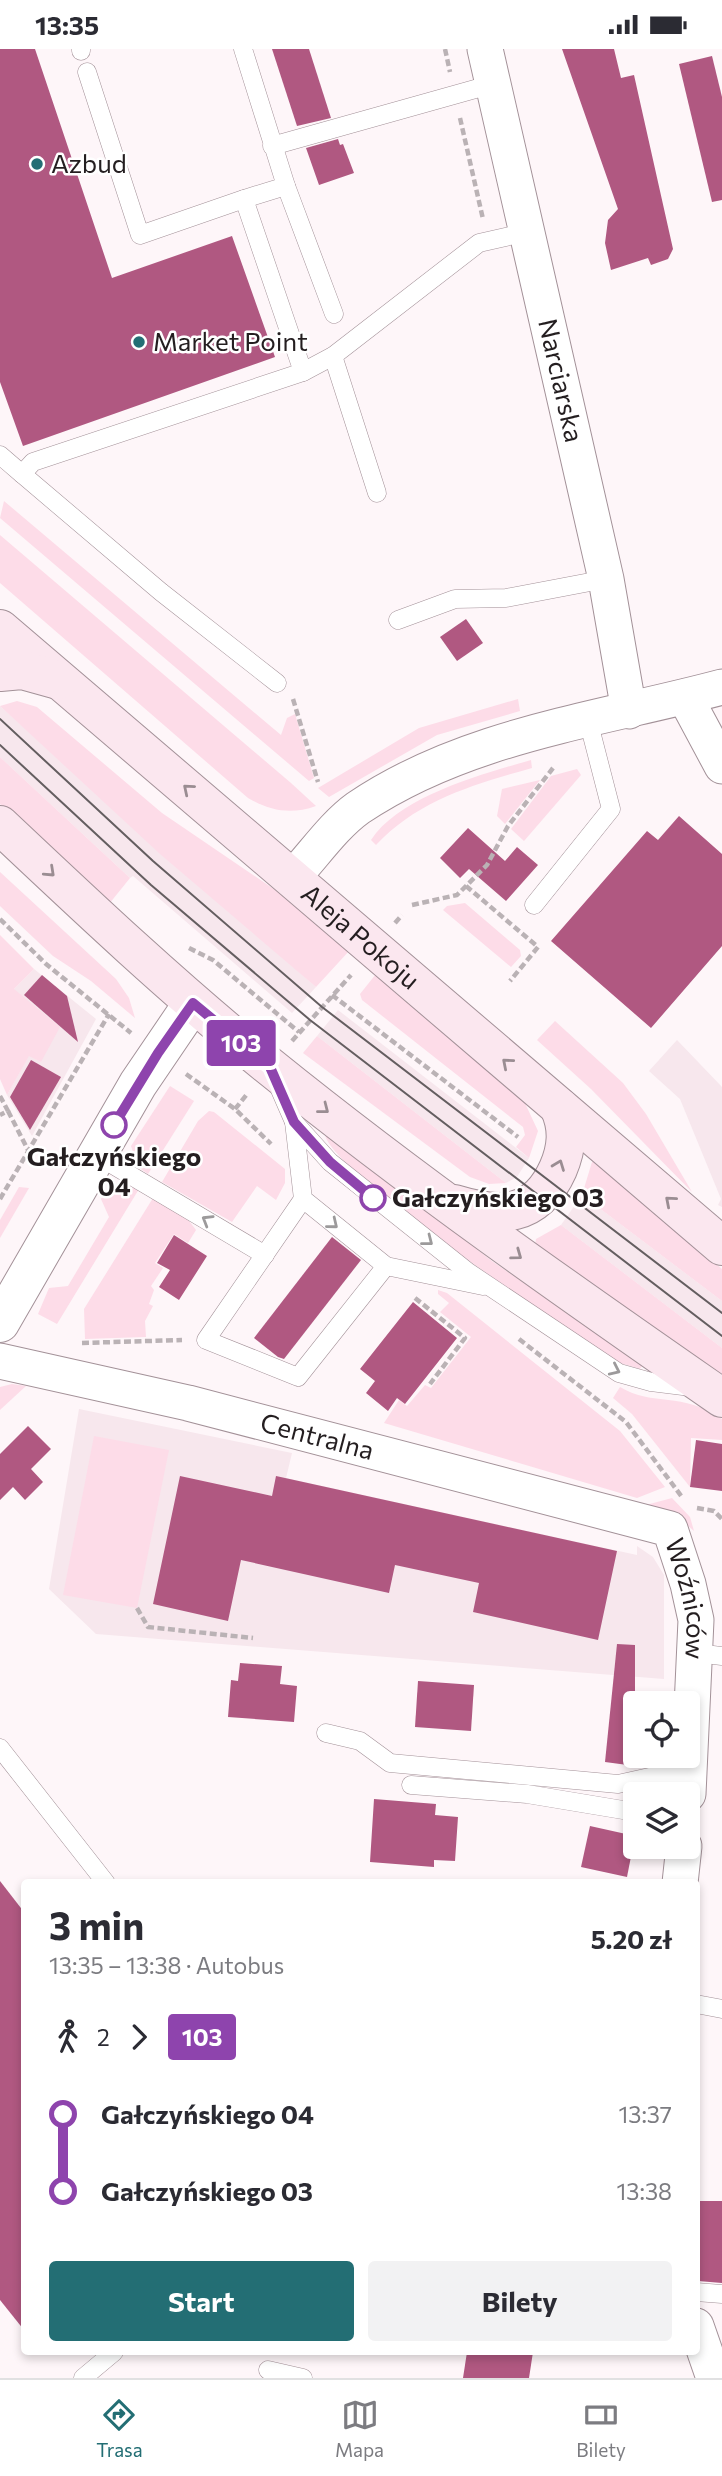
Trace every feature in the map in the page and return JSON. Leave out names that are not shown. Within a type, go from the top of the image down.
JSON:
[{"type":"main road","name":"Aleja Pokoju","points":[[0,629],[722,1246]]},
{"type":"main road","points":[[0,672],[22,670],[60,681]]},
{"type":"main road","points":[[0,825],[193,1003],[279,1055],[442,1201],[715,1393]]},
{"type":"main road","points":[[442,1201],[496,1213],[519,1209],[541,1198],[552,1183],[565,1149],[567,1129],[559,1107]]},
{"type":"street","name":"Narciarska","points":[[485,49],[606,579],[629,711]]},
{"type":"street","points":[[292,879],[356,810],[407,780],[470,751],[722,687]]},
{"type":"street","points":[[685,697],[722,766]]},
{"type":"street","points":[[0,1322],[138,1084],[193,1003]]},
{"type":"street","name":"Centralna","points":[[0,1361],[188,1403],[632,1519]]},
{"type":"street","name":"Woźniców","points":[[632,1519],[670,1529],[709,1654],[688,1782]]},
{"type":"street","points":[[680,1879],[683,1859]]},
{"type":"street","points":[[700,2338],[714,2378]]},
{"type":"lane","points":[[243,49],[272,146],[334,314]]},
{"type":"lane","points":[[87,72],[140,235],[286,186]]},
{"type":"lane","points":[[272,146],[493,85]]},
{"type":"lane","points":[[244,199],[303,372]]},
{"type":"lane","points":[[22,474],[33,462],[303,372],[333,356],[479,243],[527,232]]},
{"type":"lane","points":[[333,356],[377,493]]},
{"type":"lane","points":[[0,455],[161,592],[284,687]]},
{"type":"lane","points":[[398,620],[455,599],[506,598],[606,579]]},
{"type":"lane","points":[[534,905],[611,809],[588,720]]},
{"type":"lane","points":[[279,1055],[294,1122],[303,1199],[206,1340],[298,1377],[384,1269]]},
{"type":"lane","points":[[294,1122],[330,1162],[491,1287],[619,1373],[651,1382],[715,1393]]},
{"type":"lane","points":[[98,1156],[265,1255]]},
{"type":"lane","points":[[303,1199],[384,1269],[491,1287]]},
{"type":"lane","points":[[326,1733],[360,1741],[390,1763],[623,1783]]},
{"type":"lane","points":[[0,1748],[103,1879]]},
{"type":"lane","points":[[627,1782],[663,1774],[683,1782]]},
{"type":"lane","points":[[411,1785],[527,1794],[623,1810]]},
{"type":"lane","points":[[700,2005],[722,2009]]},
{"type":"lane","points":[[700,2293],[722,2294]]},
{"type":"lane","points":[[83,2378],[110,2355]]},
{"type":"lane","points":[[268,2370],[303,2378]]},
{"type":"path","points":[[445,49],[485,226]]},
{"type":"path","points":[[284,687],[318,782]]},
{"type":"path","points":[[412,905],[457,895],[487,865],[508,826],[553,768]]},
{"type":"path","points":[[466,886],[538,947],[510,981]]},
{"type":"path","points":[[0,919],[46,964],[135,1036]]},
{"type":"path","points":[[182,942],[213,960],[299,1032]]},
{"type":"path","points":[[279,1055],[355,970]]},
{"type":"path","points":[[332,995],[518,1137]]},
{"type":"path","points":[[0,1199],[109,1014]]},
{"type":"path","points":[[181,1071],[235,1109],[274,1146]]},
{"type":"path","points":[[0,1096],[28,1150]]},
{"type":"path","points":[[0,1115],[8,1111]]},
{"type":"path","points":[[384,1269],[465,1338],[430,1384]]},
{"type":"path","points":[[513,1335],[626,1422],[691,1506],[714,1511],[722,1519]]},
{"type":"path","points":[[71,1346],[84,1342],[206,1340]]},
{"type":"path","points":[[667,1491],[677,1488]]},
{"type":"path","points":[[137,1608],[148,1627],[253,1639]]},
{"type":"shaded area","points":[[4,501],[281,735],[287,718],[295,714],[314,778],[309,781],[0,518]]},
{"type":"shaded area","points":[[0,535],[316,806],[289,811],[264,806],[248,798],[0,583]]},
{"type":"shaded area","points":[[518,699],[520,711],[437,735],[329,797],[318,788],[419,728]]},
{"type":"shaded area","points":[[17,701],[37,707],[162,813],[287,898],[350,950],[316,987],[160,854],[0,706]]},
{"type":"shaded area","points":[[0,706],[316,987],[292,1013],[133,876],[130,878],[0,757]]},
{"type":"shaded area","points":[[0,757],[130,878],[109,904],[0,804]]},
{"type":"shaded area","points":[[531,760],[532,768],[489,780],[448,796],[410,816],[376,845],[371,840],[401,811],[422,799],[467,780]]},
{"type":"shaded area","points":[[577,769],[581,775],[524,841],[511,829],[551,776]]},
{"type":"shaded area","points":[[540,780],[505,824],[497,816],[502,789]]},
{"type":"shaded area","points":[[0,872],[116,979],[129,998],[135,1018],[91,981],[53,956],[0,906]]},
{"type":"shaded area","points":[[465,903],[520,950],[521,956],[511,967],[443,910],[447,906]]},
{"type":"shaded area","points":[[0,935],[34,969],[14,989],[60,1027],[41,1062],[29,1056],[7,1095],[0,1079]]},
{"type":"shaded area","points":[[34,969],[96,1019],[32,1136],[7,1095],[29,1055],[41,1062],[14,989]]},
{"type":"shaded area","points":[[376,974],[524,1101],[538,1131],[529,1158],[516,1147],[525,1135],[523,1127],[362,1000],[360,994]]},
{"type":"shaded area","points":[[338,1010],[529,1158],[517,1177],[506,1183],[317,1036]]},
{"type":"shaded area","points":[[555,1021],[623,1083],[646,1114],[692,1192],[591,1089],[537,1040]]},
{"type":"shaded area","points":[[317,1036],[506,1183],[489,1184],[470,1177],[303,1053]]},
{"type":"shaded area","points":[[677,1040],[722,1087],[722,1207],[718,1205],[721,1199],[680,1099],[649,1071]]},
{"type":"shaded area","points":[[170,1086],[194,1101],[148,1174],[138,1167],[131,1146]]},
{"type":"shaded area","points":[[209,1111],[214,1112],[285,1169],[285,1183],[276,1200],[257,1186],[232,1222],[162,1182],[198,1121]]},
{"type":"shaded area","points":[[325,1131],[492,1261],[633,1358],[642,1366],[640,1369],[617,1362],[403,1212],[333,1149]]},
{"type":"shaded area","points":[[592,1162],[597,1162],[722,1269],[722,1301],[582,1195]]},
{"type":"shaded area","points":[[128,1185],[139,1189],[57,1324],[38,1314],[49,1288],[68,1286],[109,1217],[101,1199],[109,1186]]},
{"type":"shaded area","points":[[19,1187],[29,1188],[0,1238],[0,1220]]},
{"type":"shaded area","points":[[582,1195],[722,1301],[722,1348],[561,1225]]},
{"type":"shaded area","points":[[153,1198],[186,1217],[196,1230],[188,1243],[174,1234],[155,1263],[163,1268],[151,1286],[154,1290],[149,1304],[153,1306],[145,1321],[146,1337],[85,1339],[84,1309]]},
{"type":"shaded area","points":[[561,1225],[722,1348],[722,1376],[535,1245],[536,1239]]},
{"type":"shaded area","points":[[438,1290],[447,1293],[620,1431],[665,1487],[637,1498],[384,1423],[399,1400],[407,1406],[425,1385],[431,1388],[471,1337],[440,1312],[449,1303],[438,1294]]},
{"type":"shaded area","points":[[12,1384],[26,1386],[0,1410],[0,1387]]},
{"type":"shaded area","points":[[620,1387],[644,1397],[694,1405],[722,1419],[722,1440],[691,1438],[690,1487],[632,1414],[613,1398]]},
{"type":"shaded area","points":[[79,1409],[292,1453],[286,1478],[637,1555],[637,1546],[653,1557],[664,1575],[664,1679],[96,1634],[49,1589]]},
{"type":"shaded area","points":[[94,1436],[169,1450],[137,1608],[63,1595]]},
{"type":"shaded area","points":[[672,1498],[690,1517],[694,1531],[678,1517],[646,1505]]},
{"type":"building","name":"Market Point","points":[[0,49],[35,49],[112,278],[232,236],[275,357],[23,446],[0,382]]},
{"type":"building","points":[[272,49],[309,49],[331,118],[297,126]]},
{"type":"building","points":[[562,49],[614,49],[621,78],[634,75],[673,249],[668,259],[651,265],[648,258],[611,270],[605,243],[608,220],[618,209]]},
{"type":"building","points":[[712,56],[722,97],[722,200],[712,202],[679,64]]},
{"type":"building","points":[[338,139],[340,145],[343,144],[354,173],[319,185],[306,148]]},
{"type":"building","points":[[466,619],[483,643],[457,661],[440,637]]},
{"type":"building","points":[[679,816],[722,854],[722,946],[651,1028],[551,941],[647,831],[658,840]]},
{"type":"building","points":[[468,828],[505,861],[517,847],[538,865],[506,901],[469,869],[460,878],[440,858]]},
{"type":"building","points":[[42,975],[67,996],[78,1042],[24,995]]},
{"type":"building","points":[[31,1060],[61,1077],[30,1130],[10,1097]]},
{"type":"building","points":[[174,1235],[207,1256],[179,1300],[159,1287],[170,1270],[157,1263]]},
{"type":"building","points":[[332,1237],[361,1260],[284,1359],[278,1357],[254,1338]]},
{"type":"building","points":[[413,1302],[457,1338],[405,1404],[397,1398],[388,1411],[366,1393],[375,1381],[360,1369]]},
{"type":"building","points":[[28,1426],[51,1449],[31,1469],[43,1482],[25,1500],[13,1487],[0,1500],[0,1454]]},
{"type":"building","points":[[696,1440],[722,1444],[722,1491],[690,1487]]},
{"type":"building","points":[[180,1476],[272,1496],[276,1476],[617,1551],[598,1640],[473,1612],[479,1583],[395,1565],[389,1593],[241,1560],[228,1621],[153,1604]]},
{"type":"building","points":[[617,1644],[635,1645],[635,1691],[623,1691],[623,1764],[605,1762]]},
{"type":"building","points":[[240,1663],[282,1666],[280,1684],[297,1686],[294,1722],[228,1717],[231,1680],[238,1681]]},
{"type":"building","points":[[418,1681],[474,1685],[471,1731],[415,1727]]},
{"type":"building","points":[[374,1799],[436,1804],[435,1815],[458,1817],[455,1861],[434,1860],[434,1867],[370,1862]]},
{"type":"building","points":[[590,1826],[623,1833],[623,1859],[631,1859],[627,1877],[581,1867]]},
{"type":"building","points":[[0,1881],[21,1908],[21,2326],[0,2300]]},
{"type":"building","points":[[700,2201],[722,2201],[722,2283],[700,2281]]},
{"type":"building","points":[[467,2355],[533,2355],[529,2378],[463,2378]]},
{"type":"tram line","points":[[0,719],[153,861],[322,1007],[722,1313]]},
{"type":"tram line","points":[[0,745],[151,885],[310,1020],[722,1336]]},
{"type":"bus line","name":"103","points":[[114,1125],[158,1053],[193,1003],[270,1067],[294,1122],[330,1162],[373,1198]]},
{"type":"place","name":"Azbud","points":[[37,164]]},
{"type":"place","name":"Market Point","points":[[139,342]]},
{"type":"place","name":"Gałczyńskiego 04","points":[[114,1125]]},
{"type":"place","name":"Gałczyńskiego 03","points":[[373,1198]]}]
